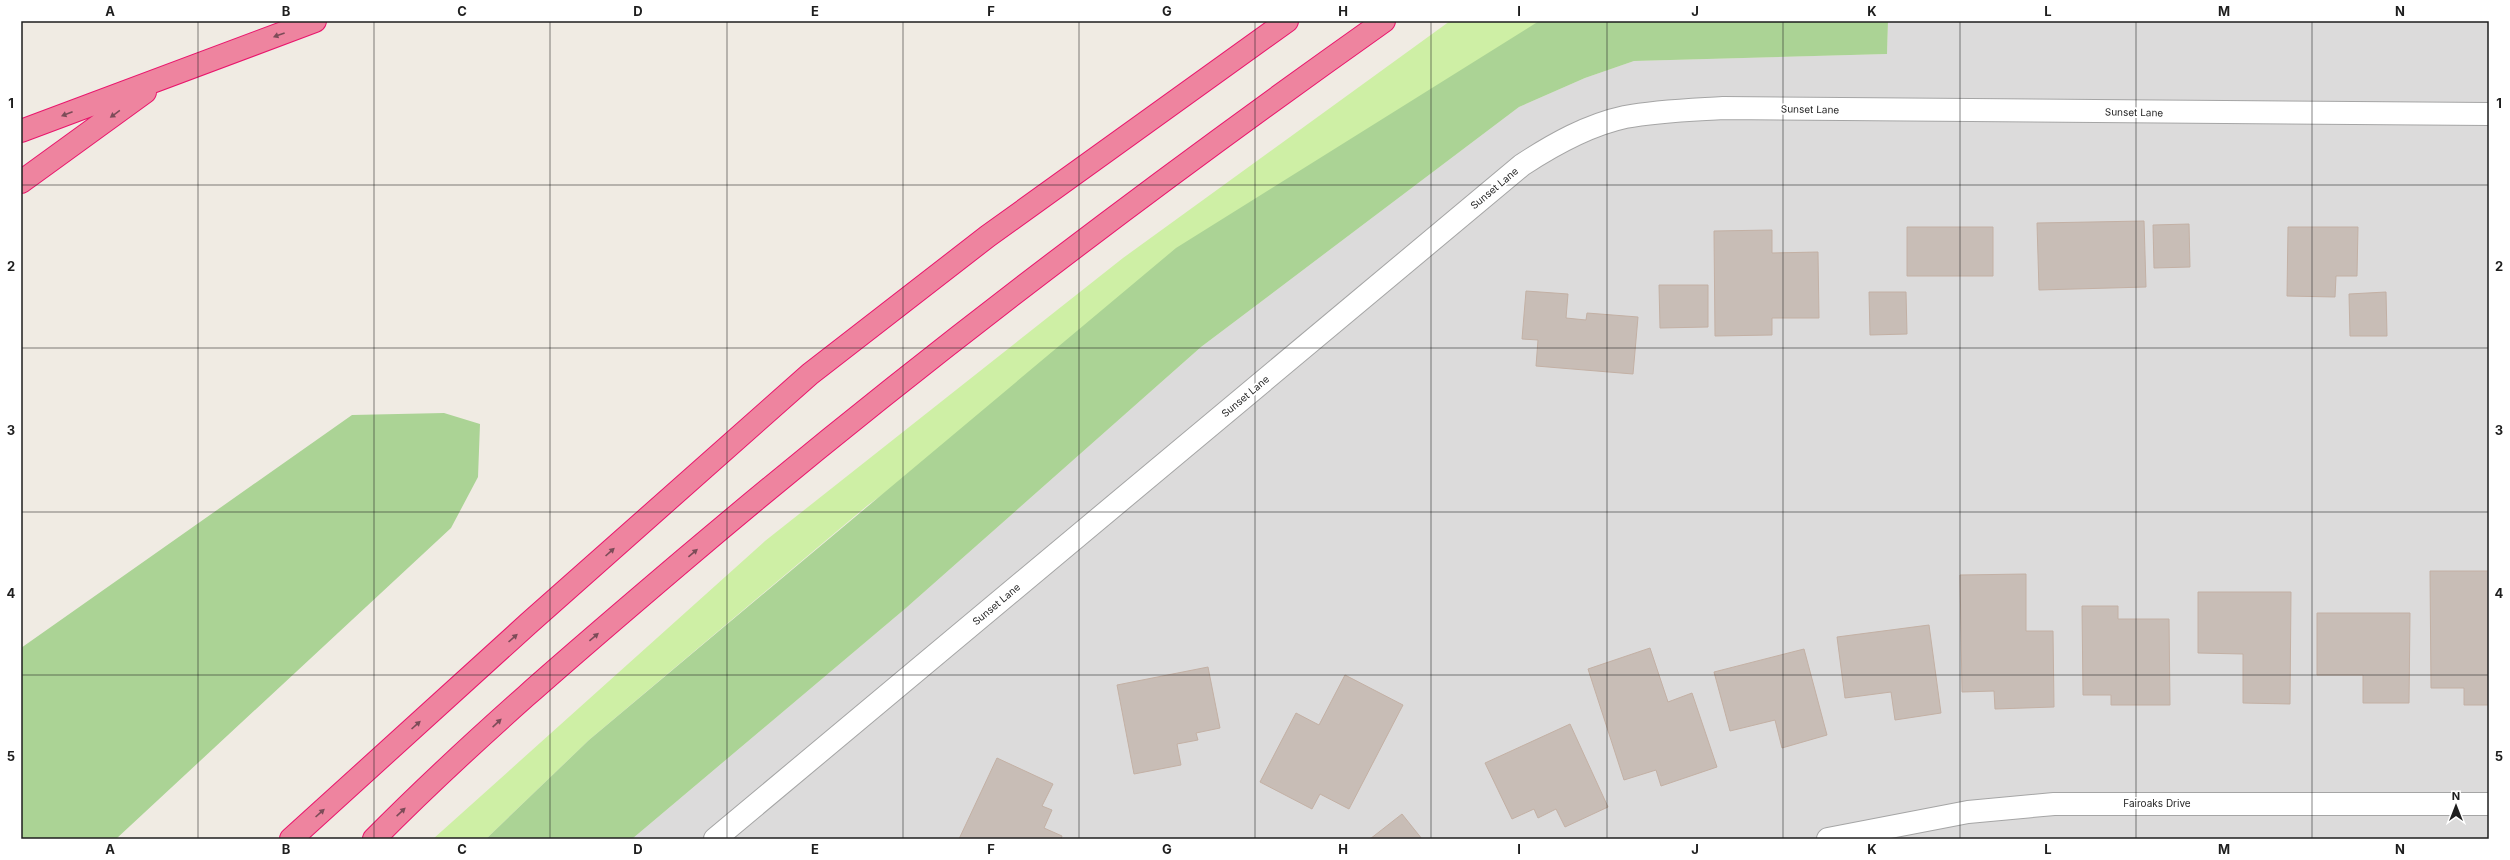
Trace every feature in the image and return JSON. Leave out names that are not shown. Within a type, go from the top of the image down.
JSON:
[{"type":"highway","points":[[21,131],[315,21]]},
{"type":"highway","points":[[291,839],[529,623],[810,374],[988,236],[1287,21]]},
{"type":"highway","points":[[374,839],[550,674],[774,484],[1004,300],[1275,98],[1384,21]]},
{"type":"highway","points":[[21,182],[169,75]]},
{"type":"street","name":"Sunset Lane","points":[[714,839],[1522,165],[1551,146],[1590,128],[1625,117],[1723,108],[2489,114]]},
{"type":"street","name":"Fairoaks Drive","points":[[1828,839],[1968,812],[2054,804],[2489,804]]},
{"type":"shaded area","points":[[1888,21],[2489,21],[2489,839],[632,839],[906,608],[1201,347],[1519,107],[1585,78],[1634,61],[1887,54]]},
{"type":"green space","points":[[1450,21],[1539,21],[868,505],[589,740],[486,839],[433,839],[765,541],[1123,258]]},
{"type":"green space","points":[[1539,21],[1888,21],[1887,54],[1634,61],[1585,78],[1519,107],[1201,347],[906,608],[632,839],[486,839],[589,740],[1176,248]]},
{"type":"green space","points":[[444,413],[480,424],[478,477],[451,528],[116,839],[21,839],[21,648],[352,415]]},
{"type":"building","points":[[2144,221],[2146,287],[2039,290],[2037,223]]},
{"type":"building","points":[[2189,224],[2190,267],[2154,268],[2153,225]]},
{"type":"building","points":[[1907,227],[1993,227],[1993,276],[1907,276]]},
{"type":"building","points":[[2288,227],[2358,227],[2357,276],[2336,276],[2335,297],[2287,296]]},
{"type":"building","points":[[1772,230],[1772,253],[1818,252],[1819,318],[1772,318],[1772,335],[1715,336],[1714,231]]},
{"type":"building","points":[[1659,285],[1708,285],[1708,327],[1660,328]]},
{"type":"building","points":[[1526,291],[1568,294],[1566,318],[1586,320],[1587,313],[1638,317],[1633,374],[1536,366],[1538,340],[1522,339]]},
{"type":"building","points":[[1869,292],[1906,292],[1907,334],[1870,335]]},
{"type":"building","points":[[2386,292],[2387,336],[2350,336],[2349,294]]},
{"type":"building","points":[[2430,571],[2489,571],[2489,705],[2464,705],[2464,688],[2431,688]]},
{"type":"building","points":[[2026,574],[2026,631],[2053,631],[2054,707],[1995,709],[1994,691],[1962,692],[1960,575]]},
{"type":"building","points":[[2198,592],[2291,592],[2290,704],[2243,703],[2243,654],[2198,653]]},
{"type":"building","points":[[2082,606],[2118,606],[2118,619],[2169,619],[2170,705],[2111,705],[2111,695],[2083,695]]},
{"type":"building","points":[[2317,613],[2410,613],[2409,703],[2363,703],[2363,675],[2317,675]]},
{"type":"building","points":[[1929,625],[1941,713],[1895,720],[1891,692],[1845,698],[1837,637]]},
{"type":"building","points":[[1650,648],[1668,702],[1692,693],[1717,767],[1661,786],[1656,770],[1624,780],[1588,669]]},
{"type":"building","points":[[1804,649],[1827,735],[1782,748],[1775,720],[1730,731],[1714,672]]},
{"type":"building","points":[[1208,667],[1220,728],[1196,733],[1198,740],[1177,744],[1181,765],[1134,774],[1117,685]]},
{"type":"building","points":[[1345,675],[1403,705],[1349,809],[1320,794],[1312,809],[1260,782],[1296,713],[1319,725]]},
{"type":"building","points":[[1570,724],[1608,807],[1565,827],[1556,809],[1538,818],[1534,809],[1512,819],[1485,763]]},
{"type":"building","points":[[997,758],[1053,784],[1042,806],[1052,810],[1044,828],[1062,836],[1061,839],[959,839]]},
{"type":"building","points":[[1402,814],[1422,839],[1370,839]]}]
